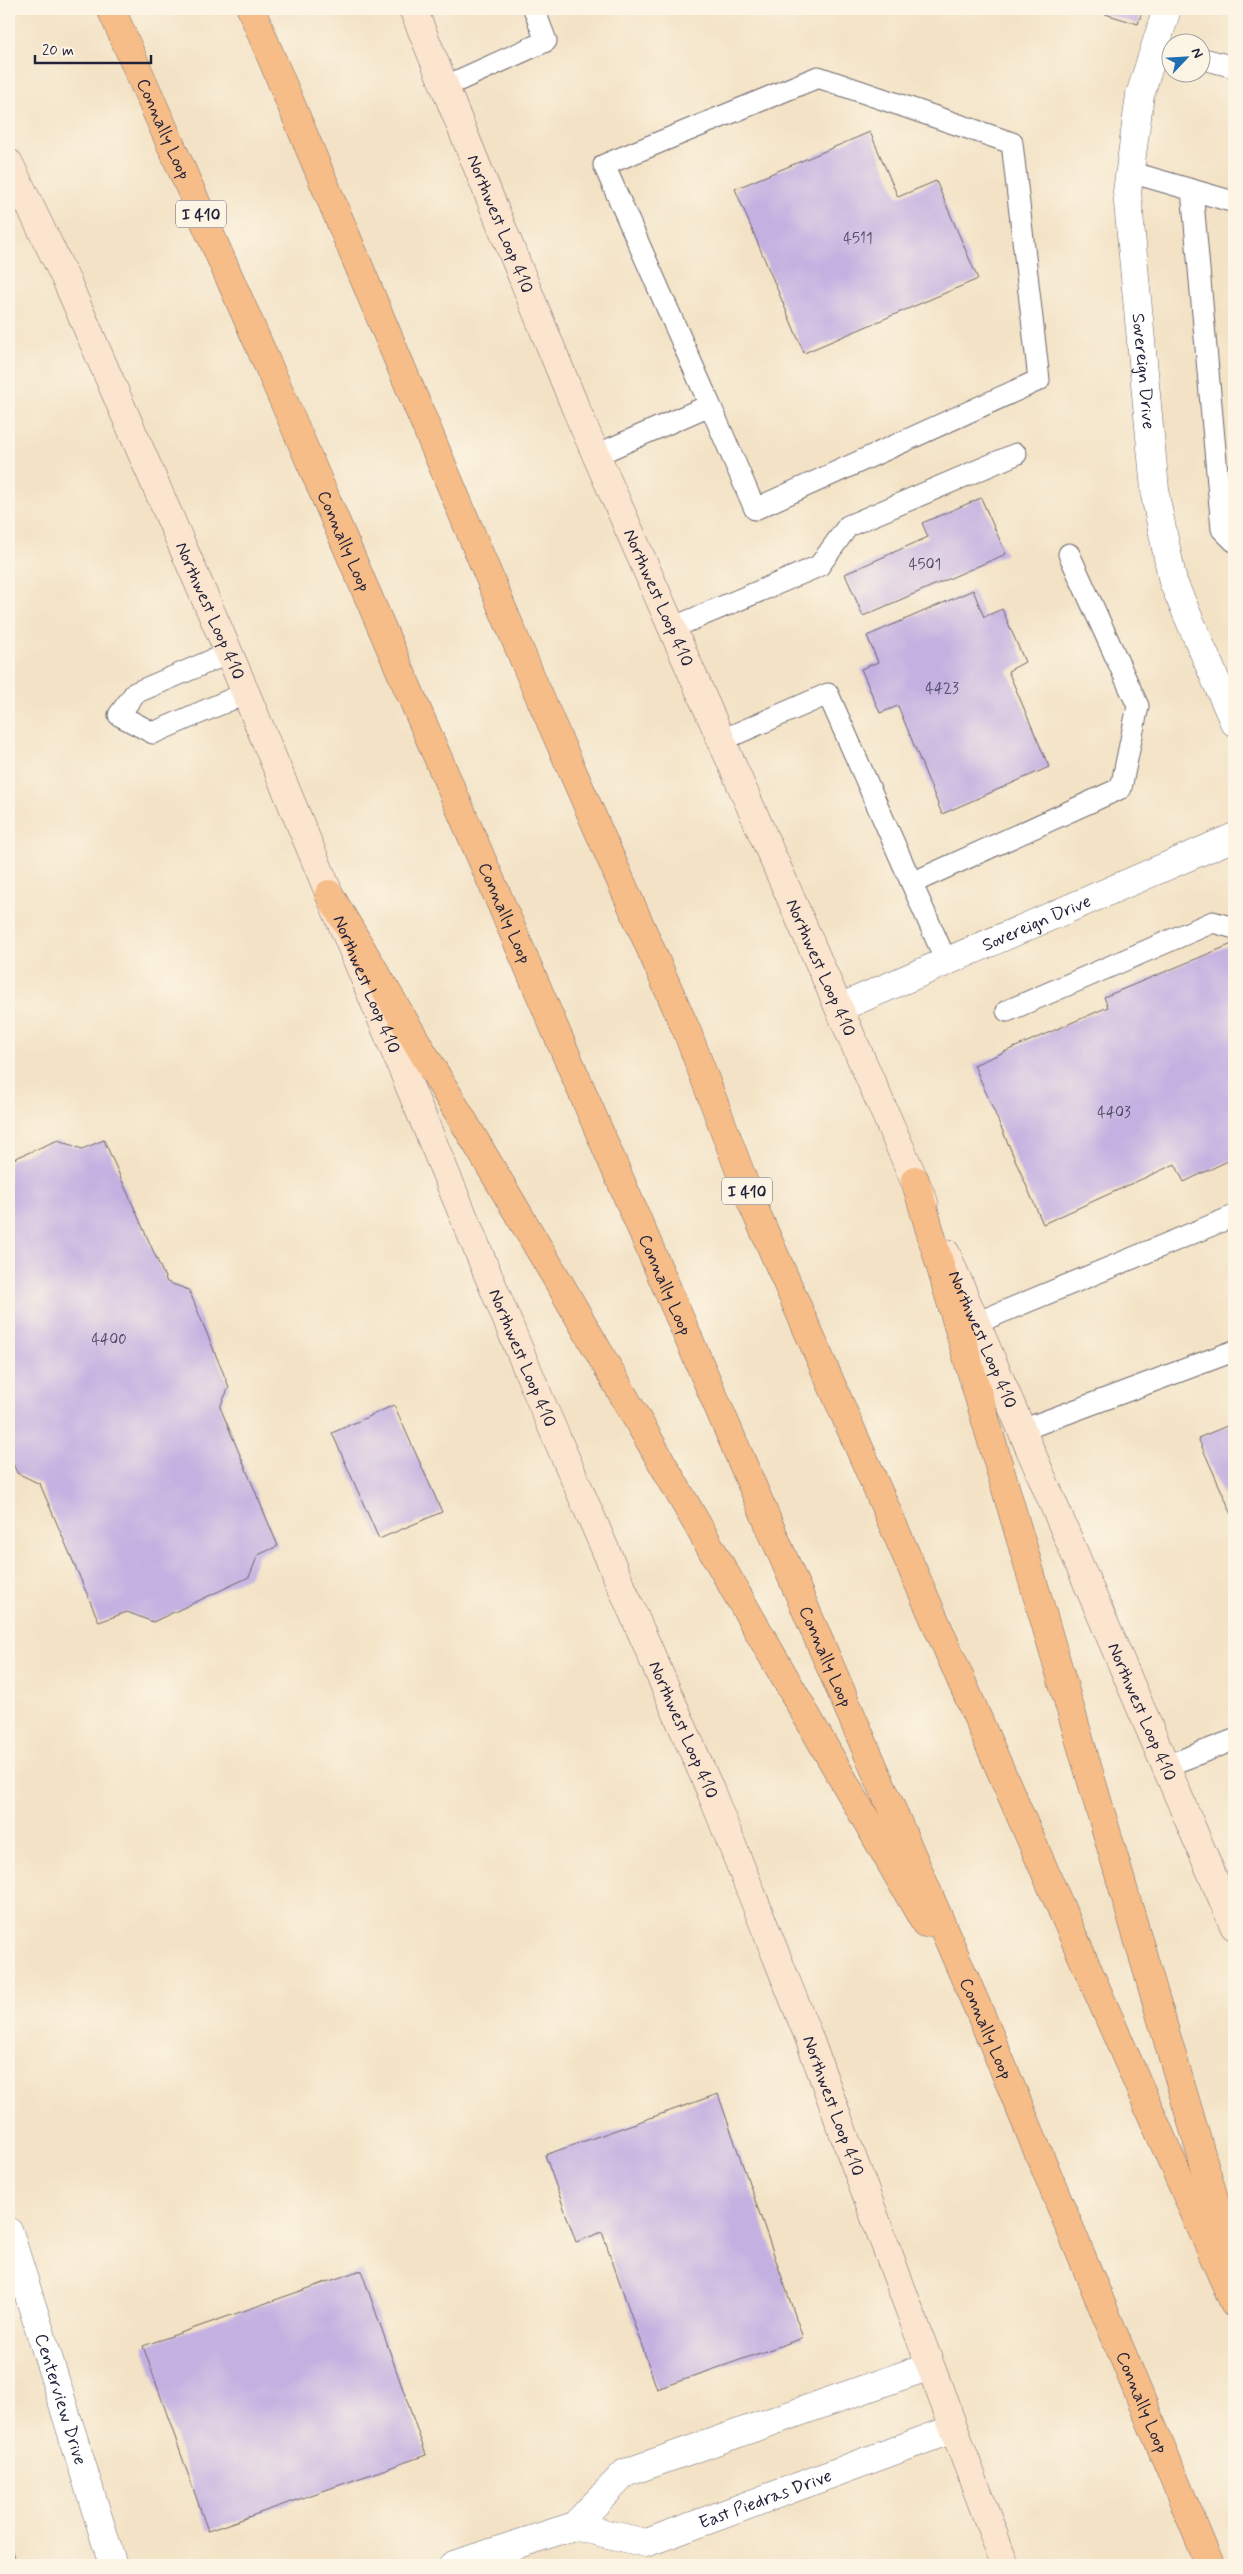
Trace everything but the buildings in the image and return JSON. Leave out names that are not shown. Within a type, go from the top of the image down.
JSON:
[{"type":"highway","name":"Connally Loop","points":[[111,9],[292,420],[992,2041],[1210,2565]]},
{"type":"highway","name":"I 410","points":[[251,9],[534,684],[688,1034],[751,1202],[1234,2303]]},
{"type":"highway","points":[[329,894],[561,1286],[992,2041]]},
{"type":"highway","points":[[914,1180],[1234,2266]]},
{"type":"main road","name":"Northwest Loop 410","points":[[412,9],[596,455],[914,1180],[1166,1766],[1227,1891],[1234,1926]]},
{"type":"main road","name":"Northwest Loop 410","points":[[9,163],[67,282],[246,692],[541,1402],[711,1792],[810,2038],[953,2429],[1005,2565]]},
{"type":"street","name":"Sovereign Drive","points":[[1164,32],[1166,9]]},
{"type":"street","name":"Sovereign Drive","points":[[1160,55],[1140,95],[1127,192],[1158,509],[1173,582],[1234,722]]},
{"type":"street","name":"Sovereign Drive","points":[[839,1008],[1234,837]]},
{"type":"street","name":"Centerview Drive","points":[[9,2232],[113,2565]]},
{"type":"street","points":[[454,2565],[574,2526],[625,2473],[930,2366]]},
{"type":"street","name":"East Piedras Drive","points":[[574,2526],[646,2543],[953,2429]]},
{"type":"lane","points":[[444,87],[546,41],[534,9]]},
{"type":"lane","points":[[1210,61],[1234,67]]},
{"type":"lane","points":[[818,77],[1012,143],[1039,380],[755,509],[710,405],[604,165],[818,77]]},
{"type":"lane","points":[[1130,172],[1234,202]]},
{"type":"lane","points":[[1192,190],[1222,529],[1234,541]]},
{"type":"lane","points":[[596,455],[710,405]]},
{"type":"lane","points":[[672,628],[819,566],[848,526],[1016,454]]},
{"type":"lane","points":[[912,883],[1121,788],[1138,706],[1069,554]]},
{"type":"lane","points":[[228,652],[135,693],[119,715],[153,733],[246,692]]},
{"type":"lane","points":[[722,740],[828,694],[946,961]]},
{"type":"lane","points":[[1007,1011],[1213,922],[1234,928]]},
{"type":"lane","points":[[976,1323],[1234,1216]]},
{"type":"lane","points":[[1022,1430],[1234,1351]]},
{"type":"lane","points":[[1166,1766],[1234,1740]]}]
